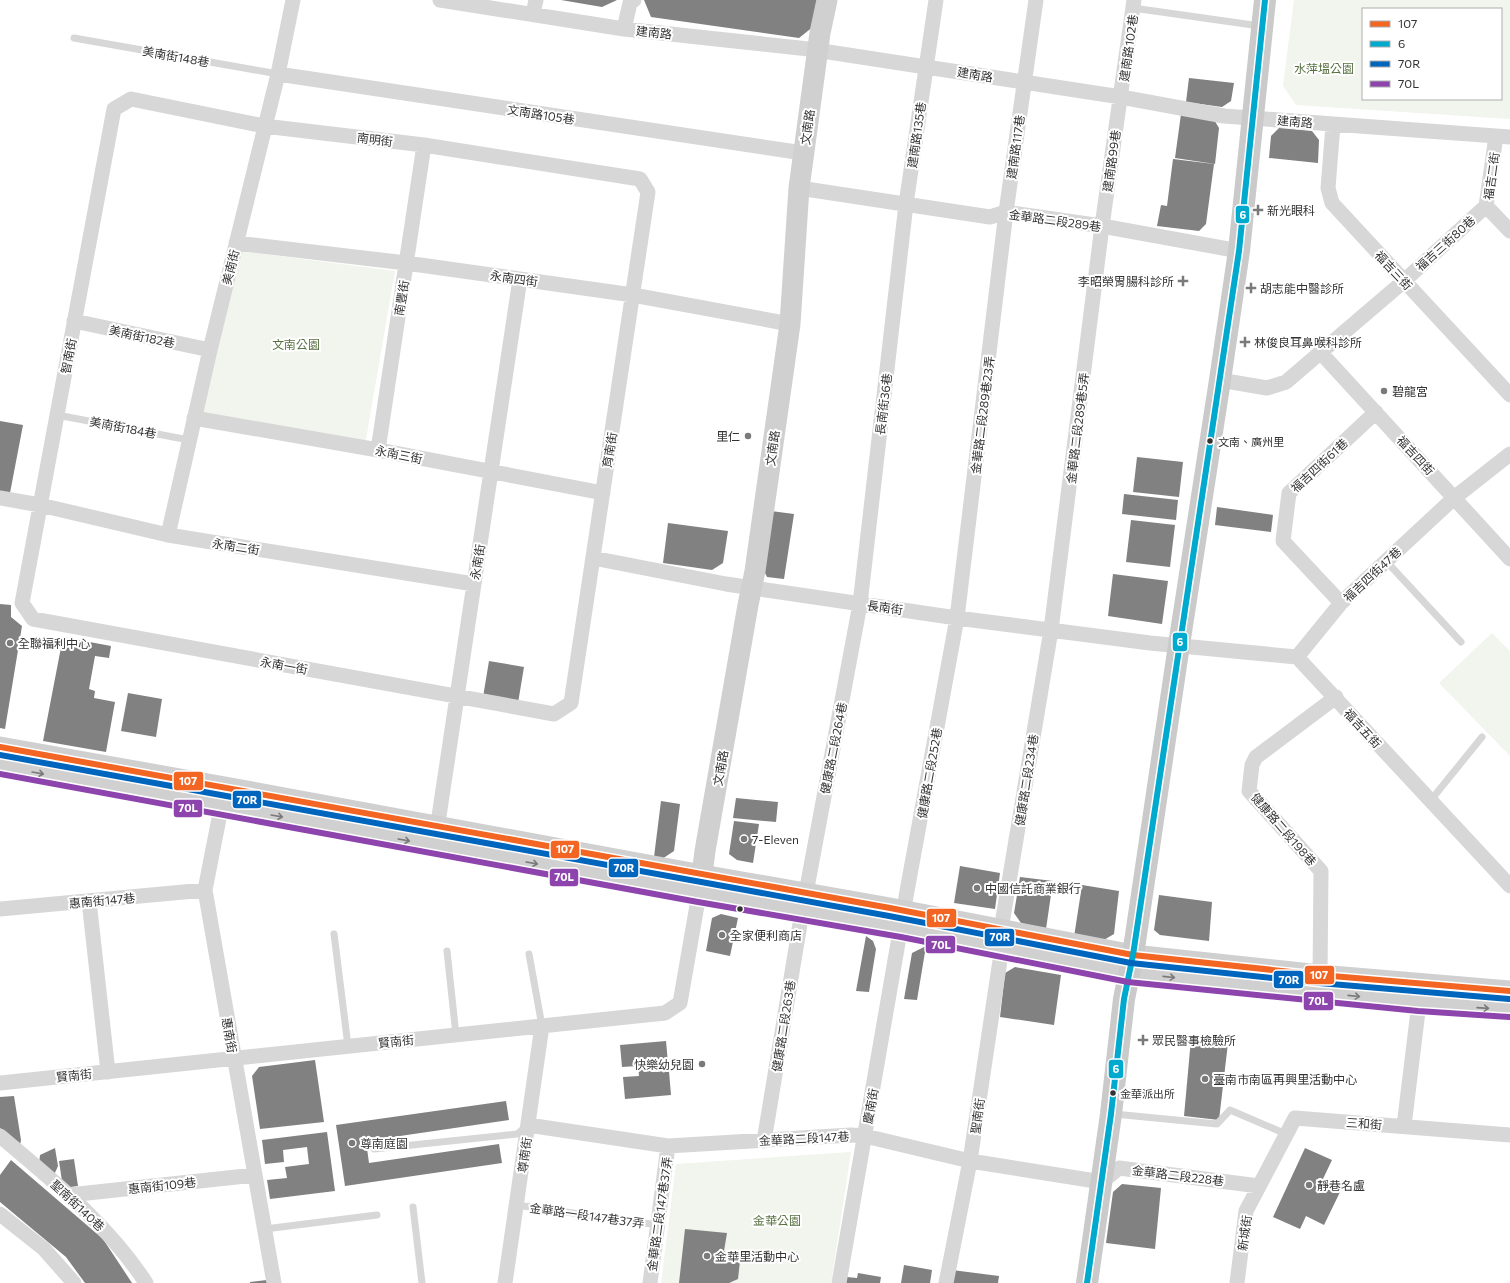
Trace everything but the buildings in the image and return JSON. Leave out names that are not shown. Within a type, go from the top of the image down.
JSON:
[{"type":"main road","points":[[1087,1283],[1111,1114],[1124,999],[1131,965],[1239,251],[1261,26],[1265,0]]},
{"type":"street","name":"美南街","points":[[168,535],[210,350],[278,74],[293,0]]},
{"type":"street","name":"建南路","points":[[440,0],[535,7],[624,29],[818,51],[1121,97],[1224,116],[1503,136]]},
{"type":"street","points":[[624,29],[630,3],[634,0]]},
{"type":"street","name":"文南路","points":[[700,885],[755,571],[790,324],[799,188],[803,153],[827,0]]},
{"type":"street","name":"建南路135巷","points":[[906,204],[936,0]]},
{"type":"street","name":"建南路117巷","points":[[1006,212],[1036,0]]},
{"type":"street","name":"建南路102巷","points":[[1121,97],[1134,4]]},
{"type":"street","name":"文南路105巷","points":[[278,74],[803,153]]},
{"type":"street","name":"建南路99巷","points":[[1102,226],[1121,97]]},
{"type":"street","name":"南明街","points":[[114,109],[130,99],[264,126],[424,145],[640,179]]},
{"type":"street","name":"智南街","points":[[22,603],[114,109]]},
{"type":"street","name":"福吉三街","points":[[1333,125],[1328,188],[1332,203],[1510,395]]},
{"type":"street","name":"福吉二街","points":[[1503,136],[1486,206],[1510,231]]},
{"type":"street","name":"南豐街","points":[[378,450],[424,145]]},
{"type":"street","name":"育南街","points":[[554,714],[570,703],[648,192],[640,179]]},
{"type":"street","name":"金華路二段289巷","points":[[799,188],[990,217],[1006,212],[1102,226],[1239,251]]},
{"type":"street","name":"長南街36巷","points":[[860,604],[906,204]]},
{"type":"street","name":"福吉三街80巷","points":[[1220,380],[1267,388],[1286,382],[1404,281],[1486,206]]},
{"type":"street","name":"金華路二段289巷23弄","points":[[958,618],[1006,212]]},
{"type":"street","name":"金華路二段289巷5弄","points":[[1051,630],[1102,226]]},
{"type":"street","name":"永南四街","points":[[236,242],[406,263],[633,295],[790,324]]},
{"type":"street","name":"永南街","points":[[436,836],[520,279]]},
{"type":"street","name":"美南街182巷","points":[[74,321],[210,350]]},
{"type":"street","name":"福吉四街","points":[[1321,353],[1510,559]]},
{"type":"street","name":"福吉四街61巷","points":[[1341,602],[1283,541],[1289,493],[1376,412]]},
{"type":"street","name":"永南三街","points":[[194,418],[378,450],[602,493]]},
{"type":"street","name":"福吉四街47巷","points":[[1297,657],[1341,602],[1454,498],[1510,454]]},
{"type":"street","name":"永南二街","points":[[0,498],[40,505],[168,535],[474,584]]},
{"type":"street","name":"長南街","points":[[593,558],[726,584],[860,604],[1150,643],[1179,645]]},
{"type":"street","name":"永南一街","points":[[22,603],[33,619],[554,714]]},
{"type":"street","name":"健康路二段264巷","points":[[804,902],[860,604]]},
{"type":"street","name":"健康路二段252巷","points":[[903,920],[958,618]]},
{"type":"street","name":"健康路二段234巷","points":[[1001,938],[1051,630]]},
{"type":"street","points":[[1179,645],[1297,657]]},
{"type":"street","name":"福吉五街","points":[[1297,657],[1336,697],[1510,886]]},
{"type":"street","name":"健康路二段198巷","points":[[1320,976],[1321,871],[1250,791],[1252,765],[1256,757],[1336,697]]},
{"type":"street","points":[[0,747],[223,796],[700,885],[804,902],[1001,938],[1131,965],[1419,1003],[1510,1010]]},
{"type":"street","points":[[0,766],[223,796]]},
{"type":"street","name":"惠南街","points":[[223,796],[205,890],[274,1283]]},
{"type":"street","name":"賢南街","points":[[0,1083],[665,1013],[680,1003],[700,885]]},
{"type":"street","name":"惠南街147巷","points":[[0,909],[205,890]]},
{"type":"street","points":[[89,901],[108,1072]]},
{"type":"street","name":"健康路二段263巷","points":[[764,1141],[804,902]]},
{"type":"street","name":"慶南街","points":[[839,1283],[903,920]]},
{"type":"street","name":"聖南街","points":[[946,1283],[970,1161],[1001,938]]},
{"type":"street","points":[[1131,965],[1320,976],[1510,991]]},
{"type":"street","points":[[1404,1126],[1419,1003]]},
{"type":"street","name":"尊南街","points":[[505,1283],[542,1026]]},
{"type":"street","name":"三和街","points":[[1259,1186],[1295,1118],[1510,1135]]},
{"type":"street","name":"金華路二段147巷","points":[[528,1125],[668,1146],[851,1135],[865,1136],[970,1161],[1102,1182]]},
{"type":"street","name":"聖南街140巷","points":[[0,1136],[69,1195],[107,1232],[146,1283]]},
{"type":"street","name":"金華路二段147巷37弄","points":[[650,1283],[668,1146]]},
{"type":"street","name":"金華路二段228巷","points":[[1102,1182],[1119,1168],[1259,1186]]},
{"type":"street","name":"惠南街109巷","points":[[69,1195],[255,1175]]},
{"type":"street","name":"新城街","points":[[1237,1283],[1246,1211],[1259,1186]]},
{"type":"street","points":[[0,1214],[44,1250],[74,1283]]},
{"type":"lane","points":[[1134,4],[1261,26]]},
{"type":"lane","name":"美南街148巷","points":[[74,38],[278,74]]},
{"type":"lane","name":"美南街184巷","points":[[57,415],[189,440]]},
{"type":"lane","points":[[1386,561],[1461,642]]},
{"type":"lane","points":[[1431,800],[1482,737]]},
{"type":"lane","points":[[334,934],[348,1046]]},
{"type":"lane","points":[[447,950],[456,1035]]},
{"type":"lane","points":[[530,954],[542,1026]]},
{"type":"lane","points":[[1111,1114],[1217,1124],[1230,1110],[1286,1134]]},
{"type":"lane","points":[[374,1149],[517,1134],[528,1125]]},
{"type":"lane","name":"金華路一段147巷37弄","points":[[516,1205],[658,1225]]},
{"type":"lane","points":[[413,1207],[422,1283]]},
{"type":"lane","points":[[264,1229],[377,1215]]},
{"type":"green space","name":"水萍塭公園","points":[[1294,0],[1510,0],[1510,119],[1296,105],[1283,86]]},
{"type":"green space","name":"文南公園","points":[[233,250],[395,271],[365,445],[191,411]]},
{"type":"green space","points":[[1492,633],[1510,651],[1510,756],[1439,683]]},
{"type":"green space","name":"金華公園","points":[[851,1152],[831,1283],[661,1283],[676,1164]]},
{"type":"transit line","name":"6","points":[[1087,1283],[1111,1114],[1124,999],[1133,955],[1239,251],[1265,0]]},
{"type":"transit line","name":"107","points":[[0,747],[890,908],[1133,955],[1320,975],[1510,991]]},
{"type":"transit line","name":"70R","points":[[0,755],[889,916],[1131,963],[1319,983],[1509,999]]},
{"type":"transit line","name":"70L","points":[[0,774],[698,902],[901,937],[1128,982],[1418,1011],[1509,1017]]},
{"type":"place","name":"新光眼科","points":[[1258,210]]},
{"type":"place","name":"李昭榮胃腸科診所","points":[[1183,281]]},
{"type":"place","name":"胡志能中醫診所","points":[[1251,288]]},
{"type":"place","name":"林俊良耳鼻喉科診所","points":[[1245,342]]},
{"type":"place","name":"碧龍宮","points":[[1384,391]]},
{"type":"place","name":"里仁","points":[[748,436]]},
{"type":"place","name":"文南、廣州里","points":[[1210,441]]},
{"type":"place","name":"全聯福利中心","points":[[10,643]]},
{"type":"place","name":"7-Eleven","points":[[744,839]]},
{"type":"place","name":"中國信託商業銀行","points":[[977,888]]},
{"type":"place","name":"全家便利商店","points":[[722,935]]},
{"type":"place","name":"眾民醫事檢驗所","points":[[1143,1040]]},
{"type":"place","name":"快樂幼兒園","points":[[702,1064]]},
{"type":"place","name":"臺南市南區再興里活動中心","points":[[1205,1079]]},
{"type":"place","name":"金華派出所","points":[[1113,1093]]},
{"type":"place","name":"尊南庭園","points":[[352,1143]]},
{"type":"place","name":"靜巷名盧","points":[[1309,1185]]},
{"type":"place","name":"金華里活動中心","points":[[707,1256]]}]
